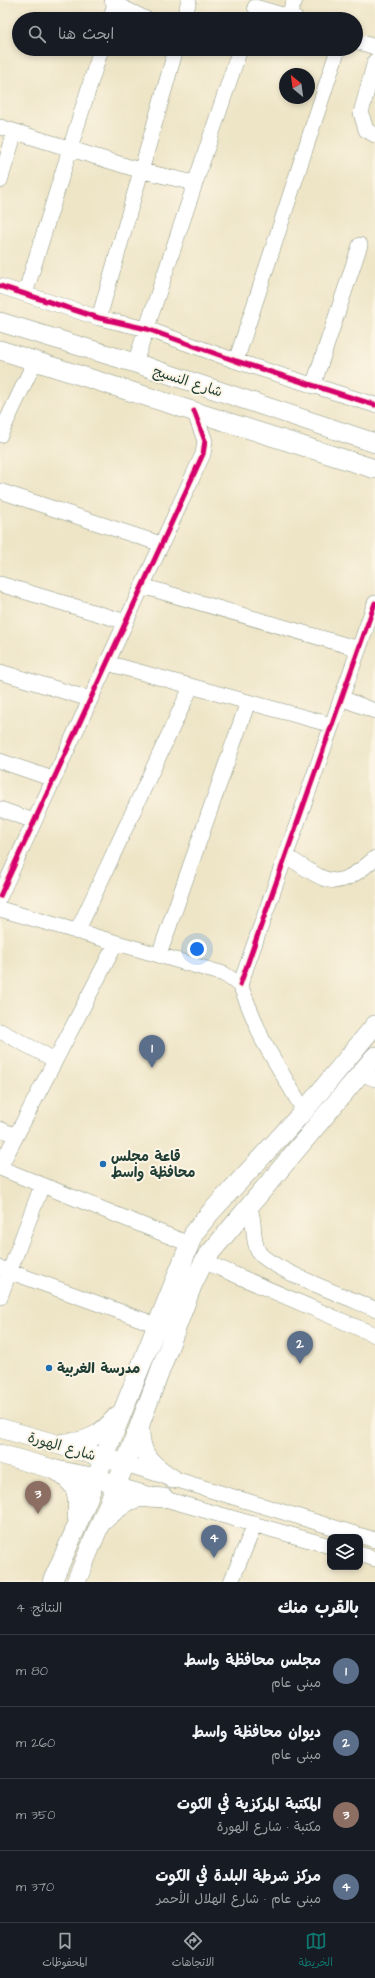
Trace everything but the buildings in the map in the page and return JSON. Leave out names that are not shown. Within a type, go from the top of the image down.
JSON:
[{"type":"main road","name":"شارع النسيج","points":[[0,322],[135,363],[375,443]]},
{"type":"main road","name":"شارع النسيج","points":[[0,350],[375,469]]},
{"type":"main road","points":[[52,1582],[97,1478],[189,1244],[202,1222],[217,1204],[304,1111],[375,1025]]},
{"type":"main road","points":[[76,1582],[125,1464],[192,1286],[204,1261],[247,1207],[368,1076],[375,1056]]},
{"type":"main road","points":[[217,1204],[232,1225]]},
{"type":"main road","points":[[52,1443],[76,1443],[96,1436],[109,1425],[125,1405]]},
{"type":"main road","points":[[141,1421],[140,1438],[146,1456],[154,1467],[173,1480]]},
{"type":"main road","name":"شارع الهورة","points":[[0,1428],[125,1464]]},
{"type":"main road","name":"شارع الهورة","points":[[0,1454],[56,1470],[97,1478],[116,1485]]},
{"type":"main road","points":[[56,1470],[71,1481],[78,1494],[76,1528]]},
{"type":"main road","points":[[101,1523],[119,1507],[130,1500],[144,1496],[164,1498]]},
{"type":"street","points":[[186,12],[189,0]]},
{"type":"street","points":[[293,12],[295,0]]},
{"type":"street","points":[[111,12],[113,2],[132,12]]},
{"type":"street","points":[[255,9],[267,12]]},
{"type":"street","points":[[363,44],[375,47]]},
{"type":"street","points":[[26,294],[99,56]]},
{"type":"street","points":[[99,318],[174,56]]},
{"type":"street","points":[[135,363],[238,56]]},
{"type":"street","points":[[236,361],[336,56]]},
{"type":"street","points":[[375,61],[361,113],[366,130],[375,135]]},
{"type":"street","points":[[0,127],[142,171],[195,183]]},
{"type":"street","points":[[0,181],[15,132]]},
{"type":"street","points":[[314,386],[360,245]]},
{"type":"street","points":[[0,286],[99,318],[147,329],[236,361],[375,405]]},
{"type":"street","points":[[0,435],[35,361]]},
{"type":"street","points":[[0,896],[203,454],[205,441],[194,411]]},
{"type":"street","points":[[0,491],[161,544]]},
{"type":"street","points":[[0,584],[126,622]]},
{"type":"street","points":[[142,586],[359,649]]},
{"type":"street","points":[[240,984],[375,603]]},
{"type":"street","points":[[106,663],[332,725]]},
{"type":"street","points":[[0,672],[90,699]]},
{"type":"street","points":[[77,932],[191,687]]},
{"type":"street","points":[[342,698],[375,711]]},
{"type":"street","points":[[159,955],[248,702]]},
{"type":"street","points":[[0,761],[53,779]]},
{"type":"street","points":[[0,809],[34,821]]},
{"type":"street","points":[[286,856],[324,879],[337,882],[354,876],[375,858]]},
{"type":"street","points":[[0,909],[224,974],[240,984],[263,1042],[304,1111]]},
{"type":"street","points":[[116,943],[0,1167],[189,1244]]},
{"type":"street","points":[[0,1031],[55,1060]]},
{"type":"street","points":[[0,1129],[16,1136]]},
{"type":"street","points":[[0,1297],[5,1270],[42,1185]]},
{"type":"street","points":[[247,1207],[252,1212],[255,1243],[262,1257],[308,1280],[375,1309]]},
{"type":"street","points":[[204,1261],[375,1335]]},
{"type":"street","points":[[5,1270],[157,1325]]},
{"type":"street","points":[[125,1464],[173,1480],[375,1540]]},
{"type":"street","points":[[116,1485],[327,1545]]},
{"type":"street","points":[[231,1582],[255,1524]]},
{"type":"street","points":[[363,1555],[375,1559]]},
{"type":"cycle path","points":[[0,286],[99,318],[147,329],[236,361],[375,405]]},
{"type":"cycle path","points":[[0,896],[203,454],[205,441],[194,411]]},
{"type":"cycle path","points":[[240,985],[375,603]]},
{"type":"place","name":"مجلس محافظة واسط","points":[[152,1068]]},
{"type":"place","name":"قاعة مجلس محافظة واسط","points":[[103,1164]]},
{"type":"place","name":"ديوان محافظة واسط","points":[[300,1364]]},
{"type":"place","name":"مدرسة الغربية","points":[[49,1368]]},
{"type":"place","name":"المكتبة المركزية في الكوت","points":[[38,1514]]},
{"type":"place","name":"مركز شرطة البلدة في الكوت","points":[[214,1558]]}]
